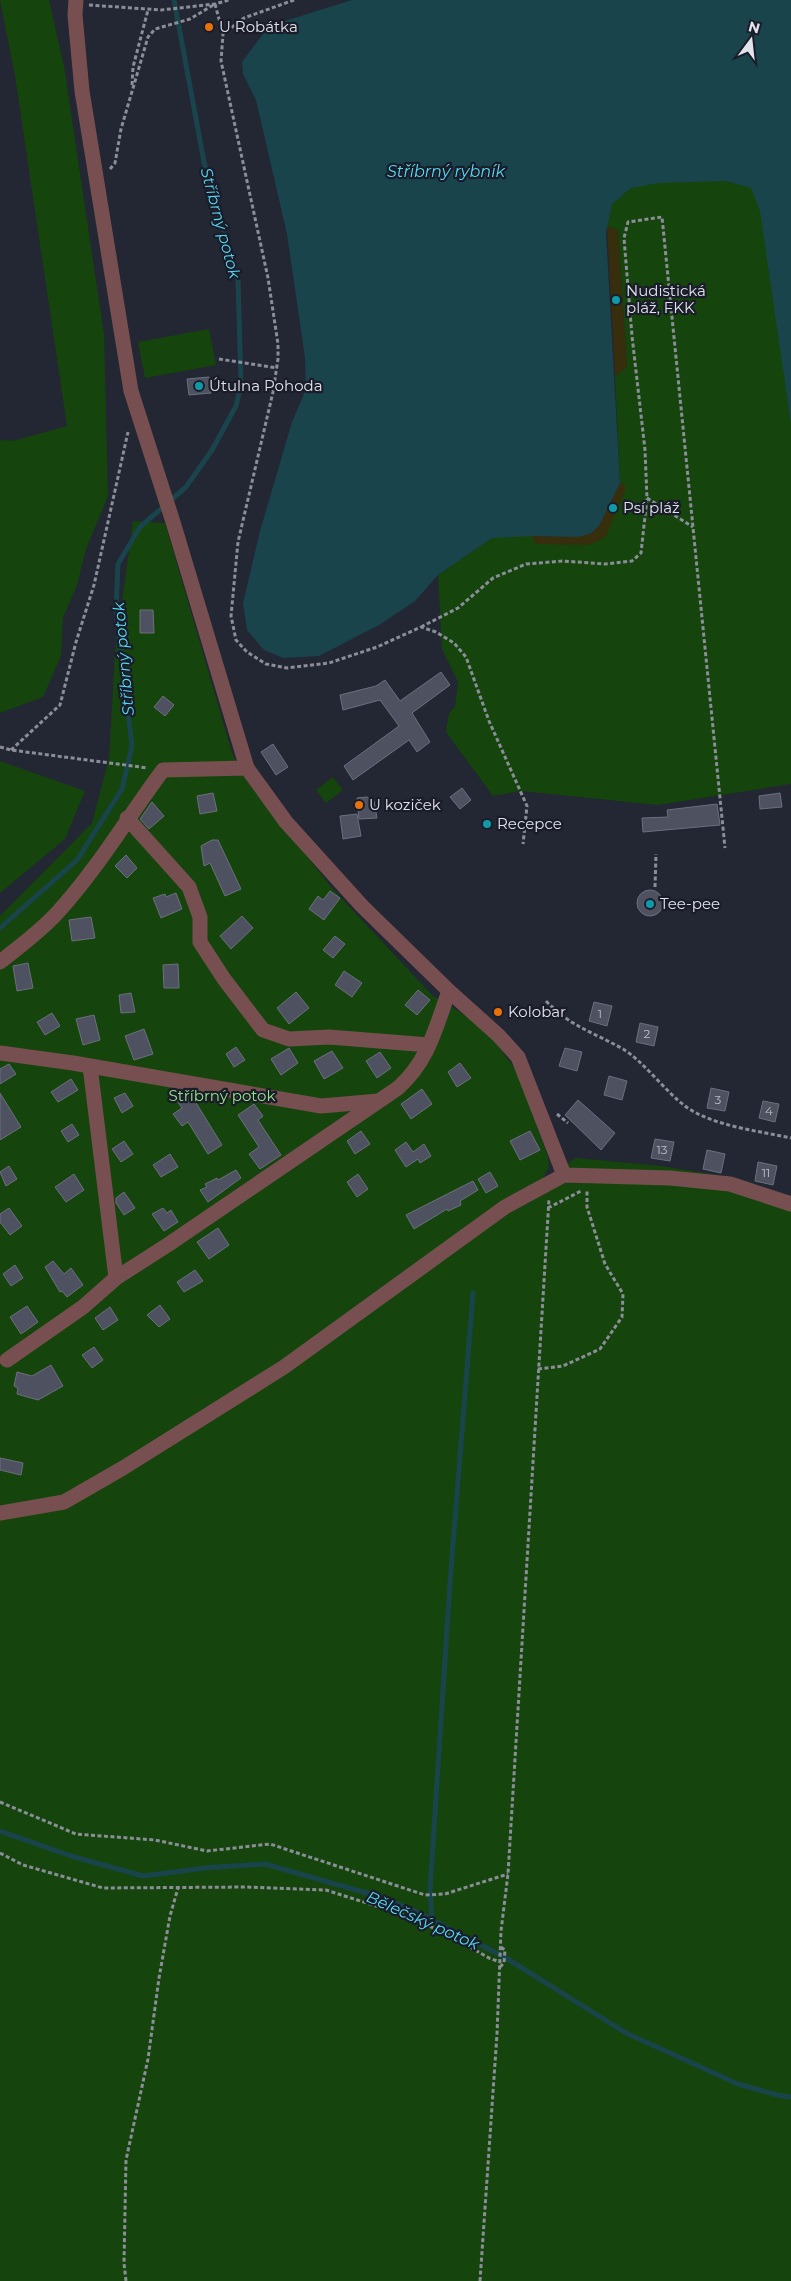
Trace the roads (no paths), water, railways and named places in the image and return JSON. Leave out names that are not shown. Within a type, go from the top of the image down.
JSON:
[{"type":"lane","points":[[79,1],[75,16],[82,91],[130,392],[173,522],[247,768],[286,822],[362,906],[449,991],[498,1035],[518,1057],[564,1175]]},
{"type":"lane","points":[[0,962],[59,912],[104,855],[127,818],[163,770],[247,768]]},
{"type":"lane","points":[[127,818],[188,887],[200,917],[200,942],[224,979],[263,1030],[289,1039],[329,1037],[429,1045]]},
{"type":"lane","points":[[7,1360],[83,1307],[116,1278],[380,1101],[414,1074],[426,1056],[449,991]]},
{"type":"lane","points":[[0,1053],[73,1063],[320,1106],[380,1101]]},
{"type":"lane","points":[[90,1066],[116,1278]]},
{"type":"lane","points":[[0,1513],[64,1502],[123,1468],[284,1367],[505,1207],[564,1175],[670,1178],[730,1184],[791,1204]]},
{"type":"water","name":"Stříbrný rybník","points":[[352,0],[791,0],[791,424],[760,211],[751,188],[726,181],[658,183],[631,188],[612,204],[606,233],[620,483],[599,526],[590,534],[577,537],[532,536],[492,538],[438,575],[415,601],[379,625],[319,656],[283,658],[264,650],[247,630],[243,603],[260,531],[292,422],[306,389],[305,358],[287,234],[256,100],[243,74],[242,62],[269,26]]},
{"type":"waterway","name":"Stříbrný potok","points":[[0,928],[77,860],[122,789],[132,746],[116,610],[118,564],[140,527],[186,487],[212,450],[236,406],[241,385],[238,280],[204,162],[174,0]]},
{"type":"waterway","points":[[432,1920],[430,1890],[450,1582],[473,1293]]},
{"type":"waterway","name":"Bělečský potok","points":[[0,1831],[71,1856],[143,1876],[205,1868],[265,1864],[381,1897],[415,1911],[506,1958],[626,2033],[738,2084],[791,2097]]},
{"type":"place","name":"U Robátka","points":[[209,27]]},
{"type":"place","name":"Nudistická pláž, FKK","points":[[616,300]]},
{"type":"place","name":"Útulna Pohoda","points":[[199,386]]},
{"type":"place","name":"Psí pláž","points":[[613,508]]},
{"type":"place","name":"U koziček","points":[[359,805]]},
{"type":"place","name":"Recepce","points":[[487,824]]},
{"type":"place","name":"Tee-pee","points":[[650,904]]},
{"type":"place","name":"Kolobar","points":[[498,1012]]}]
